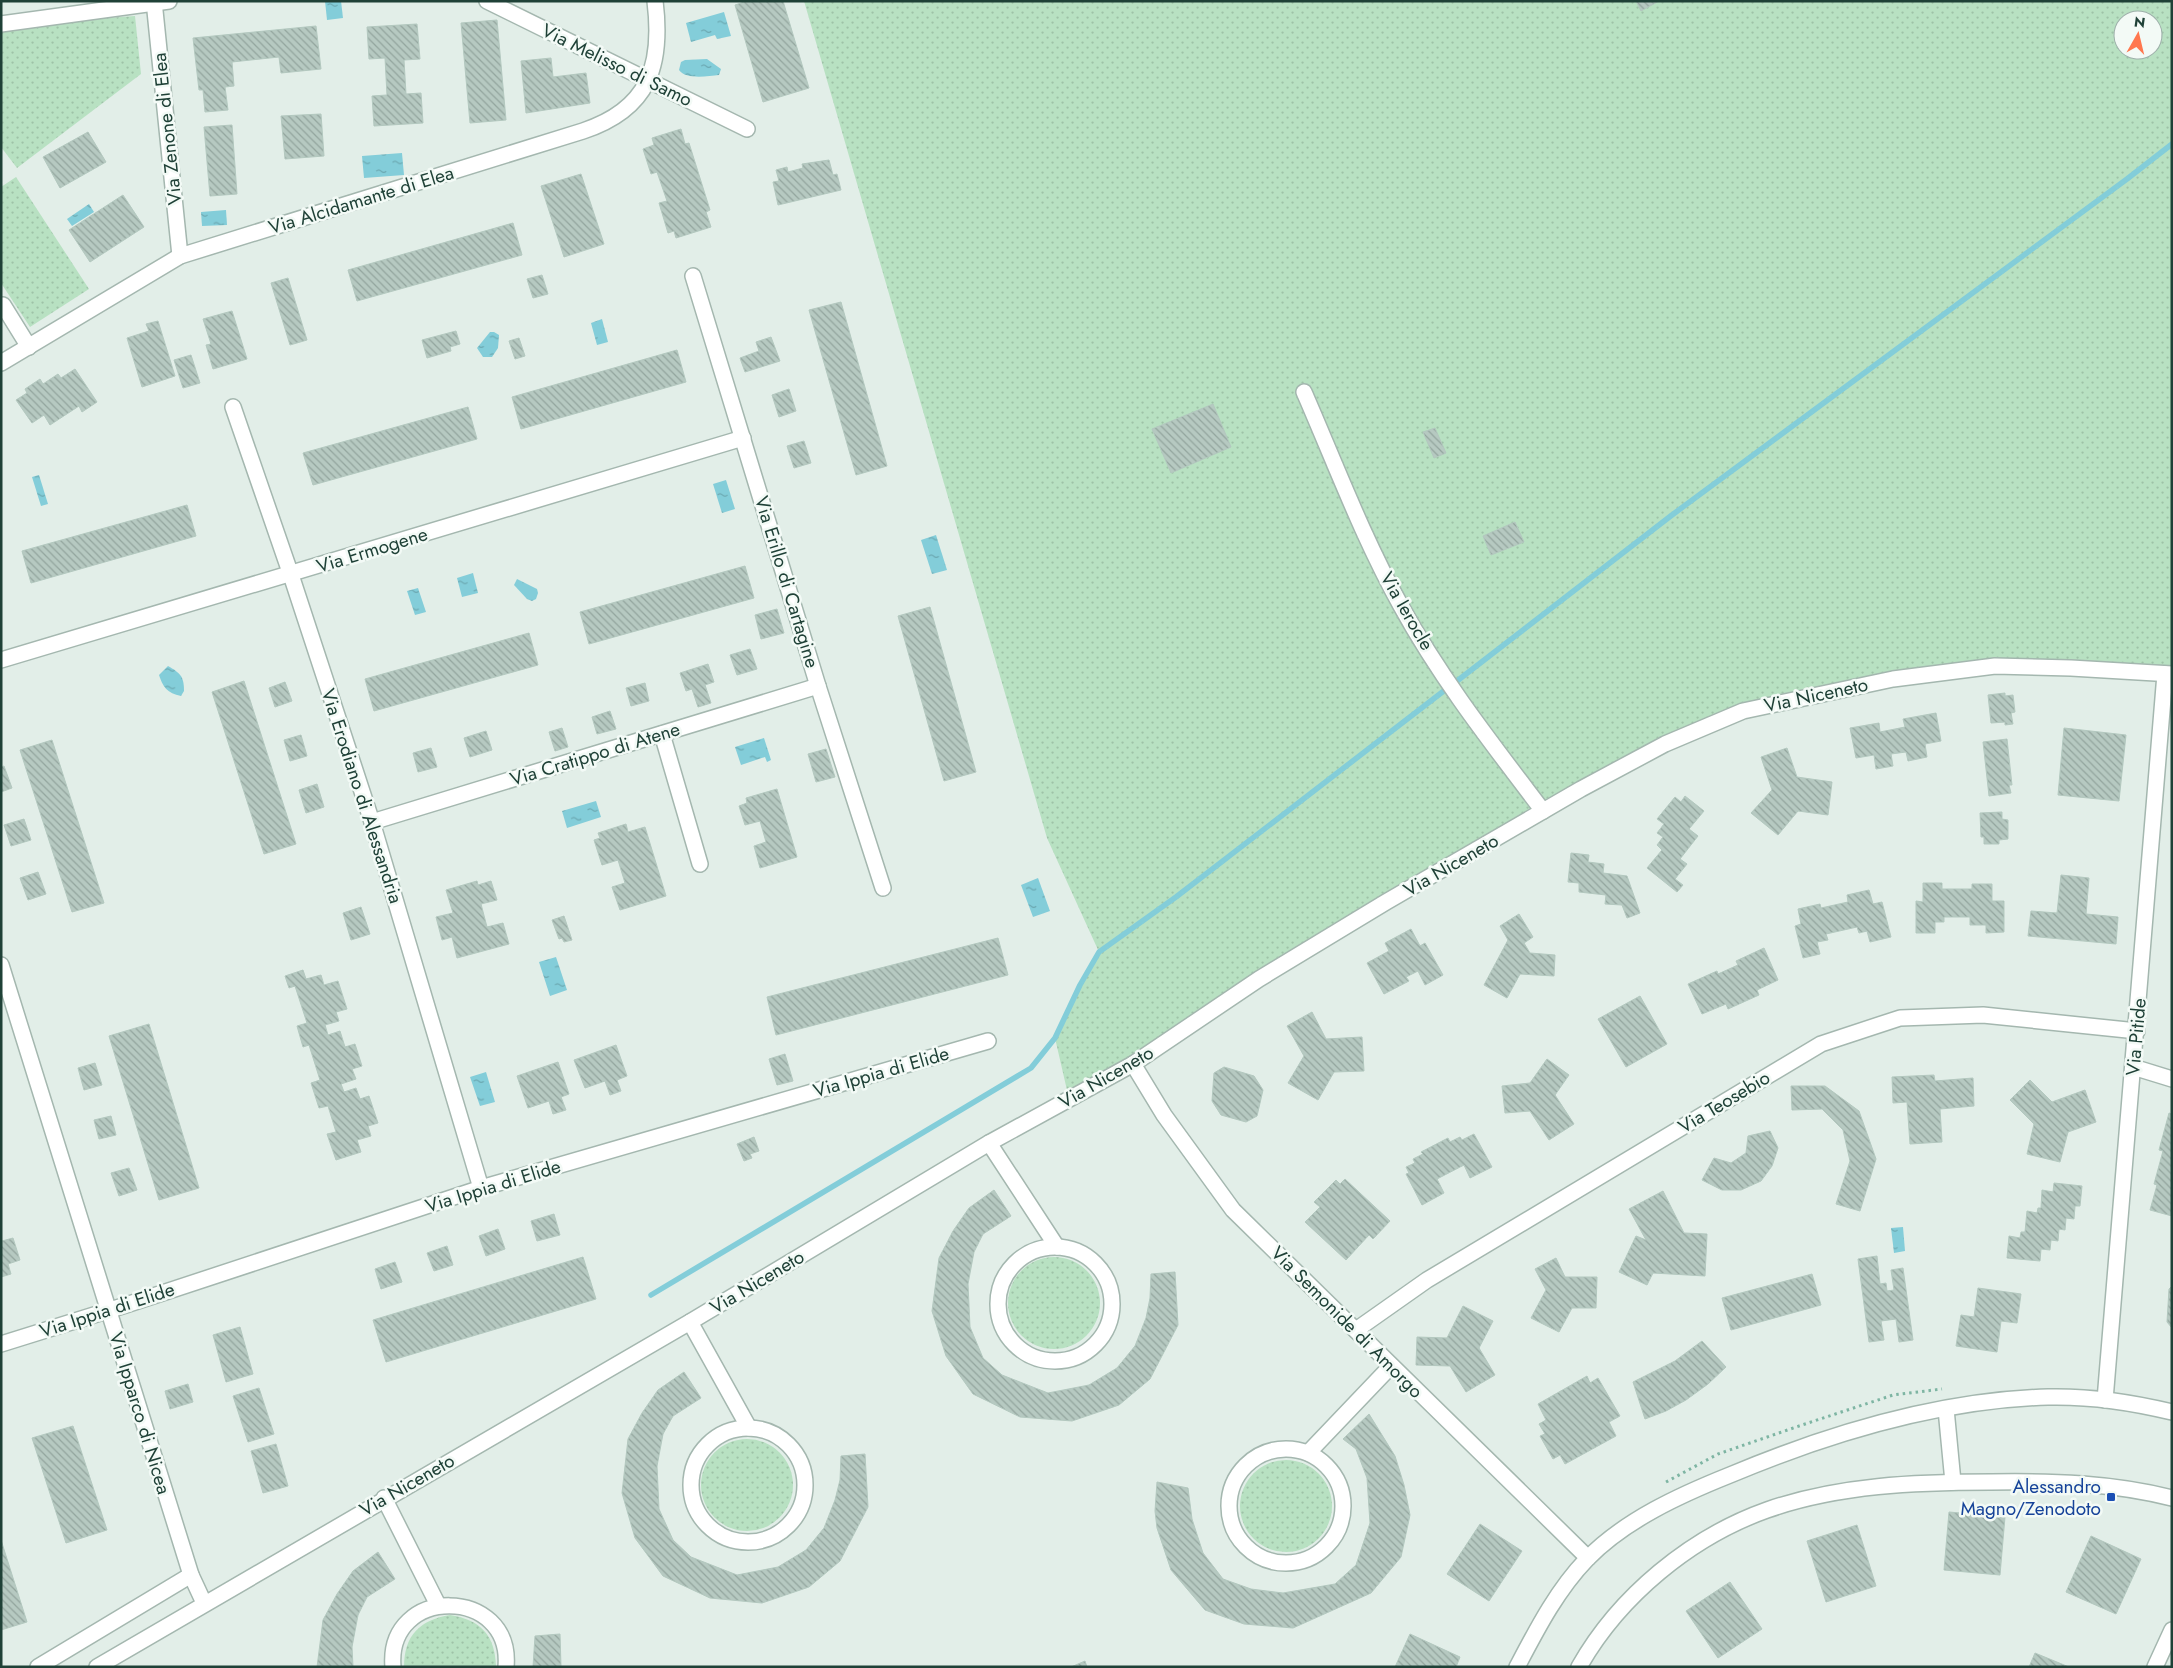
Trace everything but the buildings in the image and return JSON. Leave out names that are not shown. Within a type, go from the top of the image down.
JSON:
[{"type":"street","name":"Via Melisso di Samo","points":[[487,1],[747,129]]},
{"type":"street","name":"Via Alcidamante di Elea","points":[[1,363],[180,256],[591,128],[618,114],[637,97],[649,82],[657,44],[655,1]]},
{"type":"street","points":[[1,24],[159,2]]},
{"type":"street","name":"Via Zenone di Elea","points":[[159,2],[180,256]]},
{"type":"street","name":"Via Erillo di Cartagine","points":[[693,276],[818,686],[883,888]]},
{"type":"street","points":[[3,306],[29,347]]},
{"type":"street","name":"Via Ierocle","points":[[1304,392],[1363,529],[1400,606],[1468,711],[1543,811]]},
{"type":"street","name":"Via Erodiano di Alessandria","points":[[232,408],[291,575],[372,822],[481,1188]]},
{"type":"street","name":"Via Ermogene","points":[[1,660],[291,575],[742,438]]},
{"type":"street","name":"Via Niceneto","points":[[97,1667],[204,1602],[690,1322],[989,1142],[1133,1064],[1259,979],[1543,811],[1674,740],[1743,711],[1894,679],[1995,666],[2071,668],[2168,674]]},
{"type":"street","name":"Via Pitide","points":[[2105,1400],[2168,674]]},
{"type":"street","name":"Via Cratippo di Atene","points":[[372,822],[818,686]]},
{"type":"street","points":[[662,734],[700,864]]},
{"type":"street","name":"Via Ipparco di Nicea","points":[[1,966],[191,1574],[204,1602]]},
{"type":"street","name":"Via Teosebio","points":[[1356,1330],[1427,1280],[1820,1044],[1900,1018],[1983,1015],[2137,1031]]},
{"type":"street","name":"Via Ippia di Elide","points":[[1,1344],[108,1311],[481,1188],[988,1041]]},
{"type":"street","name":"Via Semonide di Amorgo","points":[[1133,1064],[1164,1115],[1233,1210],[1588,1558]]},
{"type":"street","points":[[2133,1067],[2172,1079]]},
{"type":"street","points":[[989,1142],[1056,1247],[1076,1250],[1093,1261],[1106,1276],[1112,1295],[1112,1315],[1104,1334],[1091,1348],[1074,1358],[1054,1361],[1036,1358],[1020,1349],[1008,1336],[1000,1320],[998,1302],[1001,1285],[1010,1269],[1023,1257],[1039,1249],[1056,1247]]},
{"type":"street","points":[[690,1322],[749,1428],[769,1432],[786,1442],[798,1458],[805,1477],[804,1496],[797,1515],[784,1530],[766,1540],[747,1542],[729,1539],[713,1531],[701,1518],[693,1502],[690,1484],[698,1458],[715,1438],[731,1430],[749,1428]]},
{"type":"street","points":[[1308,1453],[1391,1366]]},
{"type":"street","points":[[1518,1667],[1547,1612],[1588,1558],[1641,1518],[1725,1477],[1846,1432],[1946,1409],[2046,1397],[2105,1400],[2172,1412]]},
{"type":"street","points":[[1946,1409],[1953,1482]]},
{"type":"street","points":[[1288,1449],[1308,1453],[1323,1462],[1335,1476],[1342,1494],[1343,1512],[1338,1530],[1328,1545],[1313,1556],[1296,1562],[1277,1562],[1260,1557],[1244,1545],[1234,1529],[1229,1510],[1230,1491],[1239,1474],[1252,1460],[1269,1451],[1288,1449]]},
{"type":"street","points":[[1579,1667],[1611,1622],[1651,1580],[1685,1554],[1739,1523],[1769,1509],[1823,1495],[1890,1486],[1953,1482],[2078,1484],[2132,1490],[2172,1498]]},
{"type":"street","points":[[384,1498],[438,1605]]},
{"type":"street","points":[[38,1667],[191,1574]]},
{"type":"street","points":[[393,1667],[392,1657],[397,1639],[406,1623],[421,1612],[438,1605],[458,1605],[476,1611],[491,1622],[502,1638],[507,1657],[506,1667]]},
{"type":"street","points":[[2155,1667],[2172,1630]]},
{"type":"green space","points":[[804,1],[2172,1],[2172,674],[1995,666],[1822,694],[1665,744],[1069,1099],[1055,1038],[1080,985],[1099,952],[1047,838]]},
{"type":"green space","points":[[135,16],[141,74],[17,168],[1,147],[1,30],[46,22]]},
{"type":"green space","points":[[16,177],[89,289],[30,327],[1,283],[1,187]]},
{"type":"green space","points":[[1054,1257],[1063,1258],[1080,1265],[1092,1277],[1099,1294],[1099,1312],[1092,1329],[1080,1341],[1063,1348],[1054,1349],[1045,1348],[1028,1341],[1016,1329],[1009,1312],[1008,1303],[1009,1294],[1016,1277],[1028,1265],[1045,1258]]},
{"type":"green space","points":[[747,1439],[756,1440],[773,1447],[785,1459],[792,1476],[792,1494],[785,1511],[773,1523],[756,1530],[747,1531],[738,1530],[721,1523],[709,1511],[702,1494],[701,1485],[702,1476],[709,1459],[721,1447],[738,1440]]},
{"type":"green space","points":[[1286,1460],[1295,1461],[1312,1468],[1324,1480],[1331,1497],[1331,1515],[1324,1532],[1312,1544],[1295,1551],[1286,1552],[1277,1551],[1260,1544],[1248,1532],[1241,1515],[1240,1506],[1241,1497],[1248,1480],[1260,1468],[1277,1461]]},
{"type":"green space","points":[[450,1615],[470,1621],[484,1631],[493,1646],[496,1667],[404,1667],[407,1646],[416,1631],[430,1621]]},
{"type":"water","points":[[325,1],[341,1],[343,18],[327,20]]},
{"type":"water","points":[[724,12],[731,36],[717,39],[715,35],[691,42],[686,23]]},
{"type":"water","points":[[707,59],[721,69],[719,75],[692,76],[679,70],[681,62],[685,60]]},
{"type":"water","points":[[402,153],[404,175],[364,178],[362,156]]},
{"type":"water","points":[[89,204],[94,212],[72,226],[67,219]]},
{"type":"water","points":[[226,210],[227,225],[202,226],[201,212]]},
{"type":"water","points":[[602,319],[608,342],[597,345],[591,323]]},
{"type":"water","points":[[490,332],[499,335],[498,348],[492,357],[483,357],[477,348]]},
{"type":"water","points":[[39,475],[48,504],[41,506],[32,477]]},
{"type":"water","points":[[726,480],[735,509],[722,513],[713,484]]},
{"type":"water","points":[[936,535],[947,570],[932,574],[921,540]]},
{"type":"water","points":[[473,573],[478,593],[462,597],[457,578]]},
{"type":"water","points":[[517,579],[537,589],[536,599],[532,601],[527,599],[514,585]]},
{"type":"water","points":[[418,588],[426,612],[415,615],[407,591]]},
{"type":"water","points":[[168,666],[182,678],[184,691],[181,696],[169,691],[164,686],[159,675]]},
{"type":"water","points":[[764,738],[771,760],[767,762],[765,757],[741,765],[735,747]]},
{"type":"water","points":[[596,801],[601,817],[567,828],[562,811]]},
{"type":"water","points":[[1038,878],[1050,911],[1033,917],[1021,885]]},
{"type":"water","points":[[556,957],[567,990],[550,996],[539,962]]},
{"type":"water","points":[[486,1072],[495,1102],[480,1106],[470,1077]]},
{"type":"water","points":[[1903,1227],[1905,1251],[1894,1253],[1891,1228]]},
{"type":"waterway","points":[[1457,681],[1672,515],[2172,144]]},
{"type":"waterway","points":[[651,1295],[1031,1068],[1055,1038],[1080,985],[1099,952],[1176,897],[1445,690]]},
{"type":"place","name":"Alessandro Magno/Zenodoto","points":[[2111,1497]]}]
